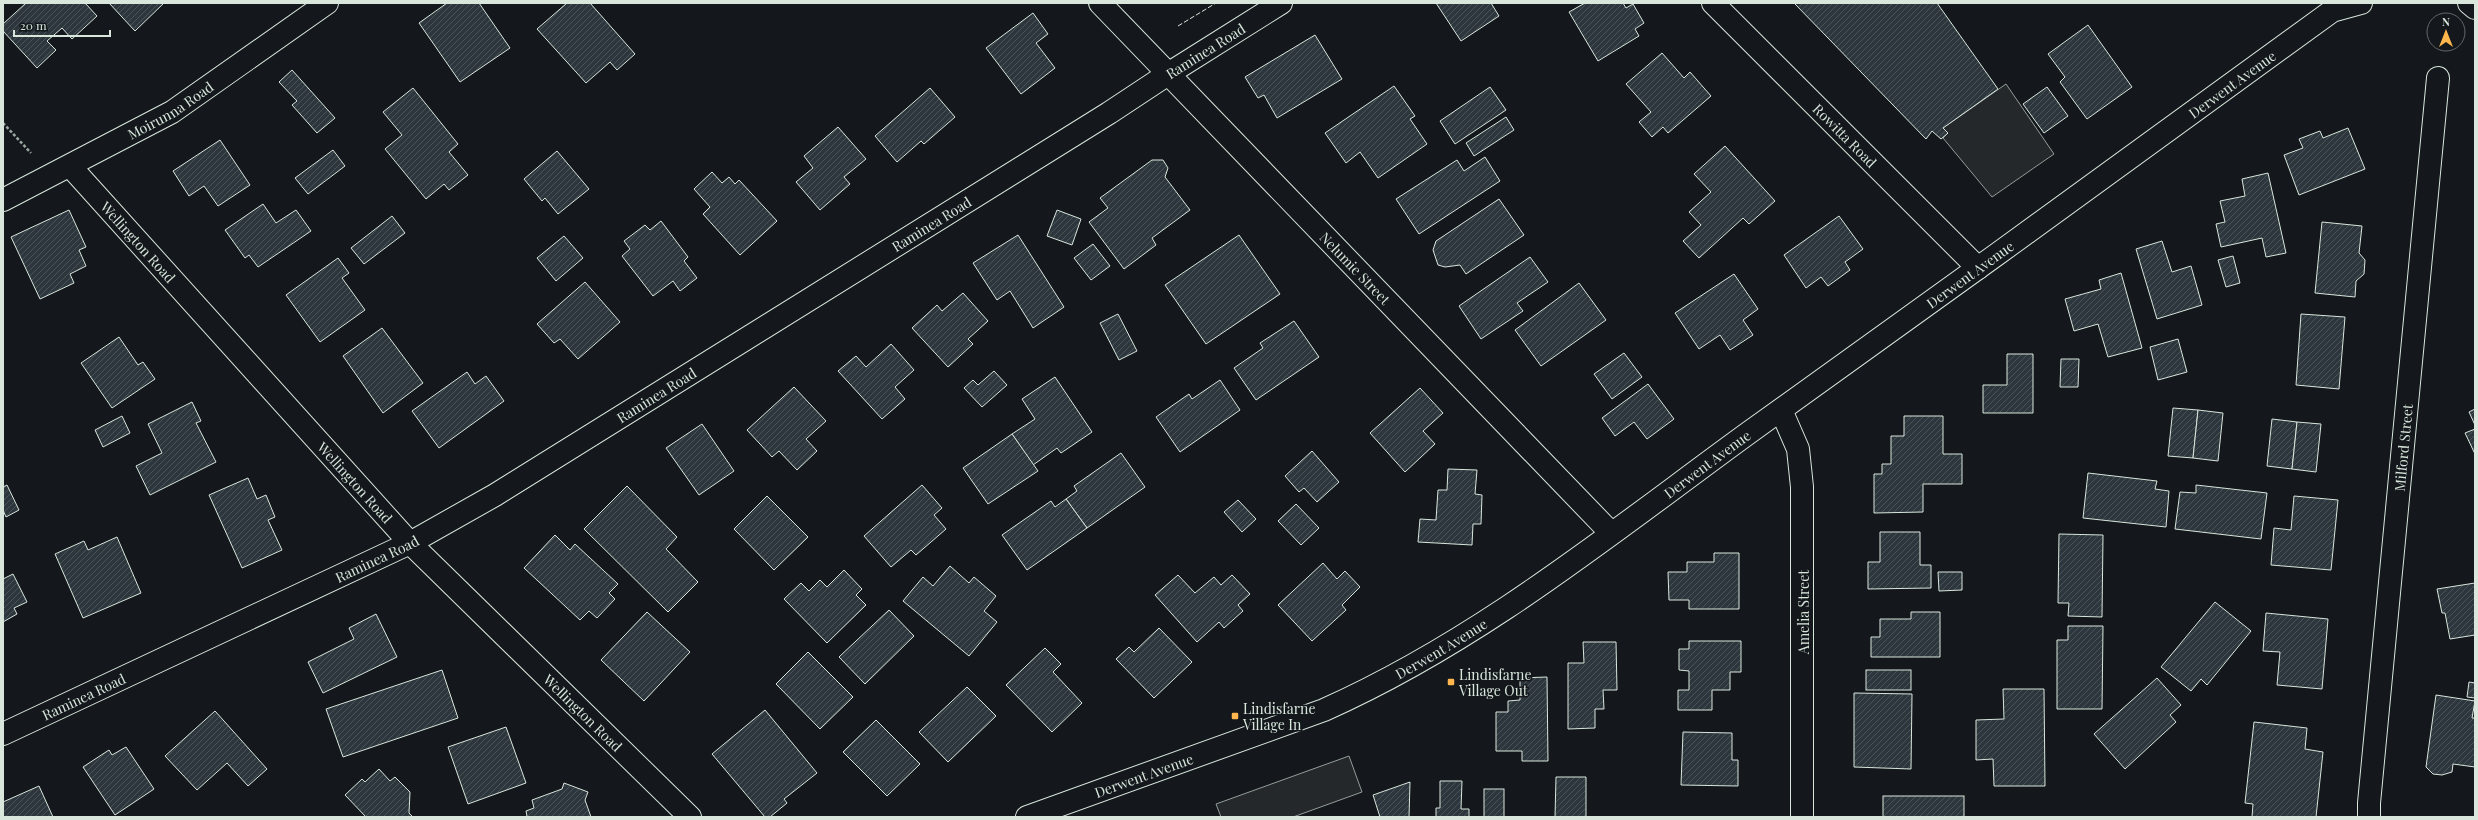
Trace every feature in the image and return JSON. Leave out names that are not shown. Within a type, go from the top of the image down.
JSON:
[{"type":"street","name":"Moirunna Road","points":[[3,200],[172,112],[327,3]]},
{"type":"street","name":"Nelumie Street","points":[[1100,3],[1612,533]]},
{"type":"street","name":"Raminea Road","points":[[3,734],[410,543],[515,483],[1109,113],[1281,3]]},
{"type":"street","name":"Rowitta Road","points":[[1713,3],[1978,268]]},
{"type":"street","name":"Derwent Avenue","points":[[1027,817],[1324,710],[1370,689],[1439,652],[1474,630],[1612,533],[2335,7],[2361,3]]},
{"type":"street","points":[[2469,3],[2475,8]]},
{"type":"street","name":"Milford Street","points":[[2369,817],[2369,803],[2438,78]]},
{"type":"street","name":"Wellington Road","points":[[61,171],[410,543],[690,817]]},
{"type":"street","name":"Amelia Street","points":[[1781,410],[1798,449],[1802,488],[1802,817]]},
{"type":"path","points":[[3,123],[61,171]]},
{"type":"shaded area","points":[[2006,84],[2054,154],[1992,197],[1943,138],[1948,133],[1943,128]]},
{"type":"shaded area","points":[[1349,756],[1362,792],[1293,817],[1221,817],[1216,804]]},
{"type":"building","points":[[26,3],[85,3],[97,16],[72,39],[62,28],[47,41],[56,50],[37,68],[3,31],[3,24]]},
{"type":"building","points":[[109,3],[164,3],[135,31]]},
{"type":"building","points":[[447,3],[479,3],[510,48],[460,82],[419,23]]},
{"type":"building","points":[[567,3],[590,3],[635,54],[617,70],[610,62],[586,83],[537,29]]},
{"type":"building","points":[[1436,3],[1491,3],[1499,16],[1461,41]]},
{"type":"building","points":[[1585,3],[1623,3],[1626,8],[1633,4],[1644,23],[1635,29],[1639,36],[1598,61],[1569,12]]},
{"type":"building","points":[[1937,3],[1998,89],[1943,128],[1948,133],[1941,139],[1932,131],[1926,139],[1795,4]]},
{"type":"building","points":[[1033,13],[1048,34],[1036,43],[1055,68],[1021,94],[986,48]]},
{"type":"building","points":[[2088,25],[2132,87],[2087,119],[2060,82],[2065,77],[2048,54]]},
{"type":"building","points":[[1315,35],[1342,79],[1277,118],[1264,95],[1258,98],[1245,77]]},
{"type":"building","points":[[1662,53],[1684,78],[1690,72],[1711,96],[1668,133],[1663,127],[1652,137],[1639,122],[1651,112],[1626,84]]},
{"type":"building","points":[[292,70],[335,118],[317,133],[292,105],[297,101],[279,82]]},
{"type":"building","points":[[1394,86],[1415,116],[1410,119],[1427,144],[1378,178],[1360,152],[1346,163],[1325,133]]},
{"type":"building","points":[[1490,87],[1506,110],[1455,144],[1440,121]]},
{"type":"building","points":[[2047,87],[2068,116],[2044,133],[2023,104]]},
{"type":"building","points":[[413,88],[458,144],[449,152],[468,175],[449,190],[444,184],[426,199],[385,149],[402,135],[383,112]]},
{"type":"building","points":[[930,88],[955,117],[924,144],[921,141],[897,162],[875,136]]},
{"type":"building","points":[[1506,117],[1514,130],[1474,156],[1466,143]]},
{"type":"building","points":[[838,127],[866,159],[844,177],[850,184],[820,210],[796,182],[813,168],[804,156]]},
{"type":"building","points":[[2348,128],[2365,169],[2299,195],[2284,155],[2303,148],[2299,139],[2320,131],[2323,138]]},
{"type":"building","points":[[220,140],[250,185],[218,206],[204,186],[189,196],[173,171]]},
{"type":"building","points":[[1725,146],[1775,201],[1749,224],[1743,218],[1699,258],[1683,241],[1701,225],[1689,212],[1711,192],[1694,174]]},
{"type":"building","points":[[333,150],[345,166],[308,194],[295,178]]},
{"type":"building","points":[[557,151],[589,189],[558,214],[545,198],[542,201],[524,179]]},
{"type":"building","points":[[1485,157],[1500,181],[1419,234],[1396,199],[1457,160],[1464,171]]},
{"type":"building","points":[[1152,160],[1163,160],[1168,168],[1165,177],[1190,210],[1152,238],[1156,245],[1124,269],[1089,222],[1108,208],[1100,198]]},
{"type":"building","points":[[712,172],[722,183],[729,177],[735,184],[739,180],[777,221],[740,255],[703,214],[710,207],[694,189]]},
{"type":"building","points":[[2268,173],[2286,253],[2266,257],[2262,238],[2221,247],[2216,224],[2225,222],[2220,201],[2245,196],[2242,179]]},
{"type":"building","points":[[1499,199],[1524,235],[1466,274],[1460,265],[1445,267],[1438,265],[1433,250],[1436,241]]},
{"type":"building","points":[[263,204],[276,223],[296,210],[311,231],[258,267],[249,255],[245,258],[225,230]]},
{"type":"building","points":[[69,210],[86,247],[79,250],[86,266],[70,274],[74,283],[40,299],[11,237]]},
{"type":"building","points":[[1057,210],[1081,219],[1072,245],[1047,236]]},
{"type":"building","points":[[392,216],[405,233],[364,264],[351,248]]},
{"type":"building","points":[[1839,216],[1863,249],[1845,262],[1850,270],[1828,286],[1821,277],[1806,288],[1784,255]]},
{"type":"building","points":[[661,221],[688,257],[684,261],[697,278],[680,291],[673,281],[653,296],[622,256],[630,249],[624,241],[645,225],[650,230]]},
{"type":"building","points":[[2322,222],[2362,226],[2359,253],[2365,260],[2364,274],[2356,281],[2355,297],[2315,293]]},
{"type":"building","points":[[1018,235],[1064,307],[1033,328],[1010,291],[997,300],[973,263]]},
{"type":"building","points":[[1239,235],[1280,294],[1206,344],[1165,285]]},
{"type":"building","points":[[564,236],[583,258],[556,281],[537,258]]},
{"type":"building","points":[[2162,241],[2172,272],[2191,266],[2202,305],[2157,319],[2136,249]]},
{"type":"building","points":[[1093,244],[1110,266],[1091,280],[1074,258]]},
{"type":"building","points":[[2233,256],[2240,283],[2226,287],[2218,260]]},
{"type":"building","points":[[1530,257],[1548,282],[1517,303],[1523,311],[1481,339],[1459,306]]},
{"type":"building","points":[[338,258],[349,273],[342,278],[365,310],[320,342],[286,295]]},
{"type":"building","points":[[2121,273],[2142,348],[2108,357],[2098,324],[2074,331],[2065,299],[2101,289],[2099,280]]},
{"type":"building","points":[[1734,274],[1758,309],[1743,320],[1753,335],[1730,350],[1720,335],[1699,349],[1675,313]]},
{"type":"building","points":[[585,282],[620,322],[578,359],[560,339],[554,343],[537,324]]},
{"type":"building","points":[[1579,283],[1606,320],[1541,366],[1515,330]]},
{"type":"building","points":[[963,293],[988,321],[968,339],[973,344],[948,367],[912,328],[937,305],[942,311]]},
{"type":"building","points":[[1118,314],[1137,351],[1119,360],[1100,323]]},
{"type":"building","points":[[2301,314],[2345,317],[2339,389],[2296,385]]},
{"type":"building","points":[[1294,321],[1319,357],[1256,400],[1234,368],[1263,348],[1260,343]]},
{"type":"building","points":[[382,328],[423,383],[383,413],[343,356]]},
{"type":"building","points":[[119,337],[138,365],[143,362],[155,379],[112,408],[81,363]]},
{"type":"building","points":[[2178,339],[2187,372],[2158,380],[2150,347]]},
{"type":"building","points":[[891,344],[914,370],[895,387],[905,399],[882,419],[838,371],[856,356],[866,367]]},
{"type":"building","points":[[1624,353],[1642,377],[1612,399],[1594,374]]},
{"type":"building","points":[[2007,354],[2033,354],[2033,413],[1983,413],[1983,385],[2007,385]]},
{"type":"building","points":[[2061,359],[2079,359],[2078,387],[2060,387]]},
{"type":"building","points":[[994,371],[1007,385],[982,407],[964,388],[973,380],[978,385]]},
{"type":"building","points":[[467,372],[475,384],[486,376],[504,401],[439,448],[412,411]]},
{"type":"building","points":[[1055,377],[1092,432],[1061,453],[1057,448],[1033,465],[1012,434],[1035,419],[1022,399]]},
{"type":"building","points":[[1220,380],[1240,410],[1180,452],[1156,417],[1189,394],[1192,399]]},
{"type":"building","points":[[1648,384],[1674,419],[1647,439],[1634,422],[1615,436],[1602,418]]},
{"type":"building","points":[[794,387],[826,421],[806,439],[817,451],[797,470],[779,451],[772,457],[747,430]]},
{"type":"building","points":[[1420,388],[1443,413],[1423,431],[1435,444],[1405,472],[1370,433]]},
{"type":"building","points":[[192,402],[201,421],[196,423],[216,462],[150,495],[136,466],[162,453],[148,424]]},
{"type":"building","points":[[2173,408],[2198,410],[2193,458],[2168,456]]},
{"type":"building","points":[[2475,409],[2475,425],[2469,412]]},
{"type":"building","points":[[2198,410],[2223,413],[2218,461],[2193,458]]},
{"type":"building","points":[[122,416],[130,433],[103,447],[95,430]]},
{"type":"building","points":[[1904,416],[1943,416],[1943,454],[1962,454],[1962,484],[1923,484],[1923,512],[1874,513],[1874,474],[1882,474],[1882,464],[1891,464],[1891,436],[1904,436]]},
{"type":"building","points":[[2272,419],[2297,422],[2292,469],[2267,466]]},
{"type":"building","points":[[2297,422],[2321,424],[2316,472],[2292,469]]},
{"type":"building","points":[[702,424],[734,471],[699,495],[666,448]]},
{"type":"building","points":[[2475,429],[2475,454],[2465,433]]},
{"type":"building","points":[[1012,434],[1038,471],[988,504],[963,468]]},
{"type":"building","points":[[1312,451],[1339,482],[1317,502],[1304,488],[1299,492],[1285,476]]},
{"type":"building","points":[[1121,453],[1145,487],[1087,528],[1066,499],[1077,491],[1074,486]]},
{"type":"building","points":[[1448,469],[1477,470],[1475,494],[1482,495],[1481,524],[1473,524],[1472,545],[1418,542],[1420,519],[1436,520],[1438,490],[1447,490]]},
{"type":"building","points":[[2088,473],[2157,481],[2155,489],[2169,491],[2166,527],[2083,518]]},
{"type":"building","points":[[248,478],[257,499],[266,495],[275,517],[268,520],[282,550],[242,568],[209,495]]},
{"type":"building","points":[[7,485],[19,510],[6,517],[3,510],[3,487]]},
{"type":"building","points":[[922,485],[942,508],[934,515],[946,529],[916,555],[911,550],[891,567],[864,536]]},
{"type":"building","points":[[2196,485],[2267,493],[2261,539],[2175,529],[2180,492],[2196,493]]},
{"type":"building","points":[[627,486],[677,537],[666,549],[698,582],[668,612],[584,529]]},
{"type":"building","points":[[767,496],[808,537],[774,570],[734,529]]},
{"type":"building","points":[[2294,496],[2338,500],[2331,570],[2271,565],[2274,528],[2291,530]]},
{"type":"building","points":[[1066,499],[1087,528],[1027,570],[1002,535],[1051,501],[1055,507]]},
{"type":"building","points":[[1238,500],[1256,519],[1242,532],[1224,512]]},
{"type":"building","points":[[1296,504],[1319,528],[1301,545],[1278,521]]},
{"type":"building","points":[[1880,532],[1920,532],[1920,565],[1931,565],[1931,588],[1868,589],[1868,562],[1880,562]]},
{"type":"building","points":[[2059,534],[2103,535],[2102,617],[2068,616],[2069,603],[2058,603]]},
{"type":"building","points":[[555,535],[570,550],[575,544],[618,584],[609,593],[615,599],[597,618],[589,611],[580,620],[524,568]]},
{"type":"building","points":[[117,537],[141,593],[83,618],[55,554],[84,541],[88,550]]},
{"type":"building","points":[[1714,553],[1739,553],[1739,609],[1689,609],[1689,600],[1669,600],[1668,572],[1687,572],[1687,562],[1714,562]]},
{"type":"building","points":[[1323,563],[1337,579],[1345,571],[1360,587],[1342,605],[1346,610],[1312,641],[1278,605]]},
{"type":"building","points":[[950,566],[969,583],[974,577],[996,596],[984,611],[997,622],[969,656],[903,601],[923,577],[933,586]]},
{"type":"building","points":[[844,570],[862,589],[856,595],[866,605],[827,643],[784,599],[801,583],[809,591],[820,580],[827,587]]},
{"type":"building","points":[[1938,572],[1962,572],[1962,590],[1939,591]]},
{"type":"building","points":[[13,574],[27,602],[14,608],[17,614],[3,622],[3,579]]},
{"type":"building","points":[[1178,575],[1195,593],[1214,577],[1221,585],[1232,575],[1250,594],[1238,605],[1243,611],[1224,628],[1219,622],[1197,642],[1155,595]]},
{"type":"building","points":[[2475,583],[2475,635],[2450,639],[2445,613],[2442,613],[2437,589]]},
{"type":"building","points":[[2215,602],[2251,631],[2207,685],[2201,679],[2191,691],[2161,667]]},
{"type":"building","points":[[889,610],[914,636],[865,684],[839,657]]},
{"type":"building","points":[[647,612],[690,652],[644,701],[601,660]]},
{"type":"building","points":[[1911,612],[1940,612],[1940,657],[1871,657],[1871,637],[1880,637],[1880,619],[1911,619]]},
{"type":"building","points":[[2266,613],[2328,619],[2322,689],[2277,685],[2280,652],[2263,651]]},
{"type":"building","points":[[376,614],[397,657],[323,693],[308,662],[354,639],[349,628]]},
{"type":"building","points":[[2068,626],[2103,626],[2102,709],[2057,709],[2057,640],[2068,640]]},
{"type":"building","points":[[1159,628],[1192,662],[1154,698],[1116,659],[1129,647],[1134,652]]},
{"type":"building","points":[[1689,641],[1741,641],[1741,672],[1730,672],[1730,690],[1712,690],[1712,710],[1678,710],[1678,690],[1689,690],[1689,671],[1679,670],[1679,649],[1689,649]]},
{"type":"building","points":[[1583,642],[1616,642],[1617,690],[1603,690],[1604,709],[1595,709],[1595,728],[1568,729],[1568,663],[1584,663]]},
{"type":"building","points":[[1045,648],[1061,664],[1053,672],[1082,703],[1052,732],[1006,685]]},
{"type":"building","points":[[808,652],[853,697],[820,729],[776,684]]},
{"type":"building","points":[[442,670],[458,718],[343,757],[326,709]]},
{"type":"building","points":[[1866,670],[1911,670],[1911,690],[1866,690]]},
{"type":"building","points":[[1547,677],[1548,761],[1522,761],[1522,751],[1496,751],[1496,712],[1508,712],[1508,701],[1520,700],[1520,678]]},
{"type":"building","points":[[2157,678],[2181,705],[2170,715],[2176,722],[2125,769],[2094,734]]},
{"type":"building","points":[[2469,682],[2475,683],[2475,698],[2467,697]]},
{"type":"building","points":[[967,687],[996,716],[948,762],[919,732]]},
{"type":"building","points":[[2003,689],[2044,689],[2045,786],[1994,786],[1993,759],[1976,760],[1976,720],[2004,719]]},
{"type":"building","points":[[1854,693],[1912,694],[1911,769],[1854,767]]},
{"type":"building","points":[[2436,695],[2475,701],[2472,718],[2475,718],[2475,767],[2453,764],[2452,772],[2442,775],[2433,774],[2426,767]]},
{"type":"building","points":[[765,710],[817,773],[784,799],[787,803],[770,817],[765,817],[712,754]]},
{"type":"building","points":[[215,711],[267,769],[248,786],[227,763],[197,790],[165,756]]},
{"type":"building","points":[[876,720],[920,764],[887,796],[843,752]]},
{"type":"building","points":[[2254,722],[2307,728],[2305,749],[2323,752],[2316,817],[2252,817],[2253,804],[2245,803]]},
{"type":"building","points":[[506,727],[526,783],[468,804],[448,747]]},
{"type":"building","points":[[1683,732],[1732,733],[1732,760],[1738,760],[1738,786],[1681,785]]},
{"type":"building","points":[[126,747],[154,789],[115,815],[83,767],[109,750],[112,755]]},
{"type":"building","points":[[379,769],[390,781],[395,777],[410,792],[409,813],[413,817],[366,817],[345,795],[362,779],[365,782]]},
{"type":"building","points":[[1556,777],[1586,777],[1586,817],[1555,817]]},
{"type":"building","points":[[1440,781],[1462,781],[1461,809],[1469,809],[1469,817],[1436,817],[1436,808],[1440,808]]},
{"type":"building","points":[[1410,782],[1409,817],[1380,817],[1373,795]]},
{"type":"building","points":[[564,783],[588,792],[585,800],[591,817],[524,817],[527,816],[526,811],[534,808],[532,800],[562,789]]},
{"type":"building","points":[[39,786],[53,817],[3,817],[3,802]]},
{"type":"building","points":[[1484,789],[1504,789],[1504,817],[1484,817]]},
{"type":"building","points":[[1883,796],[1964,796],[1964,817],[1883,817]]},
{"type":"fence","points":[[1178,26],[1216,3]]},
{"type":"place","name":"Lindisfarne Village Out","points":[[1451,682]]},
{"type":"place","name":"Lindisfarne Village In","points":[[1235,716]]}]
